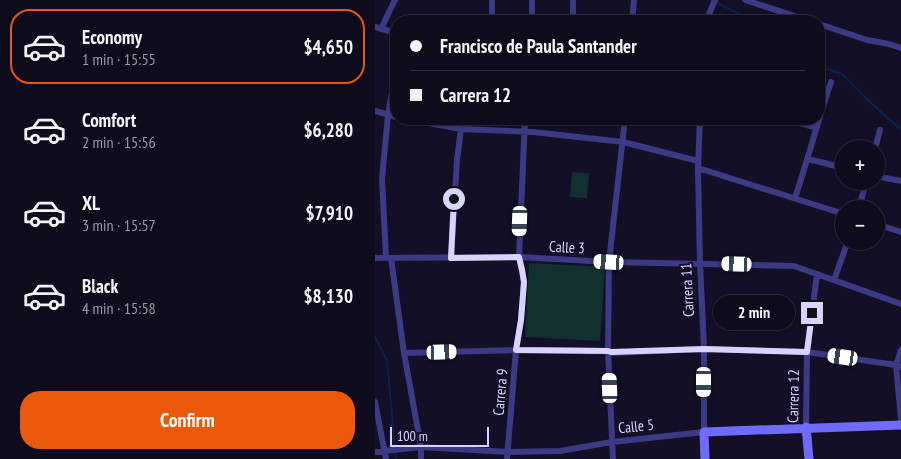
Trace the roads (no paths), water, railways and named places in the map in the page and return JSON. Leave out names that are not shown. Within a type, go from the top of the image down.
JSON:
[{"type":"street","points":[[378,28],[395,0]]},
{"type":"street","points":[[492,0],[492,15]]},
{"type":"street","points":[[532,0],[532,15]]},
{"type":"street","points":[[573,0],[573,15]]},
{"type":"street","points":[[633,15],[634,0]]},
{"type":"street","points":[[709,15],[715,0]]},
{"type":"street","points":[[745,0],[791,15]]},
{"type":"street","points":[[825,26],[867,40],[901,48]]},
{"type":"street","points":[[825,101],[831,82]]},
{"type":"street","points":[[390,100],[382,179],[389,258],[421,459]]},
{"type":"street","points":[[375,111],[390,116]]},
{"type":"street","points":[[439,125],[461,129],[524,132],[623,142],[698,164],[835,211]]},
{"type":"street","name":"Carrera 9","points":[[507,455],[524,282],[519,257],[525,125]]},
{"type":"street","points":[[613,459],[608,351],[609,262],[624,125]]},
{"type":"street","name":"Carrera 11","points":[[700,125],[698,164],[704,349],[705,459]]},
{"type":"street","points":[[806,125],[816,128]]},
{"type":"street","points":[[795,198],[817,125]]},
{"type":"street","points":[[451,258],[457,160],[461,129]]},
{"type":"street","points":[[877,140],[880,130]]},
{"type":"street","points":[[808,159],[835,166]]},
{"type":"street","points":[[375,174],[382,179]]},
{"type":"street","points":[[885,178],[901,181]]},
{"type":"street","points":[[885,227],[901,232]]},
{"type":"street","points":[[834,280],[845,250]]},
{"type":"street","name":"Calle 3","points":[[375,258],[519,257],[609,262],[794,266],[901,304]]},
{"type":"street","name":"Carrera 12","points":[[809,459],[806,427],[807,352],[817,274]]},
{"type":"street","points":[[405,353],[516,350],[611,352],[704,349],[807,352],[898,366]]},
{"type":"street","points":[[901,350],[898,366],[901,419]]},
{"type":"street","points":[[375,402],[387,451],[386,459]]},
{"type":"street","name":"Calle 5","points":[[375,452],[419,448],[507,455],[560,452],[612,442],[704,432],[901,425]]},
{"type":"waterway","points":[[711,0],[742,15]]},
{"type":"waterway","points":[[825,68],[842,74],[901,129]]},
{"type":"waterway","points":[[375,337],[387,361],[396,459]]}]
